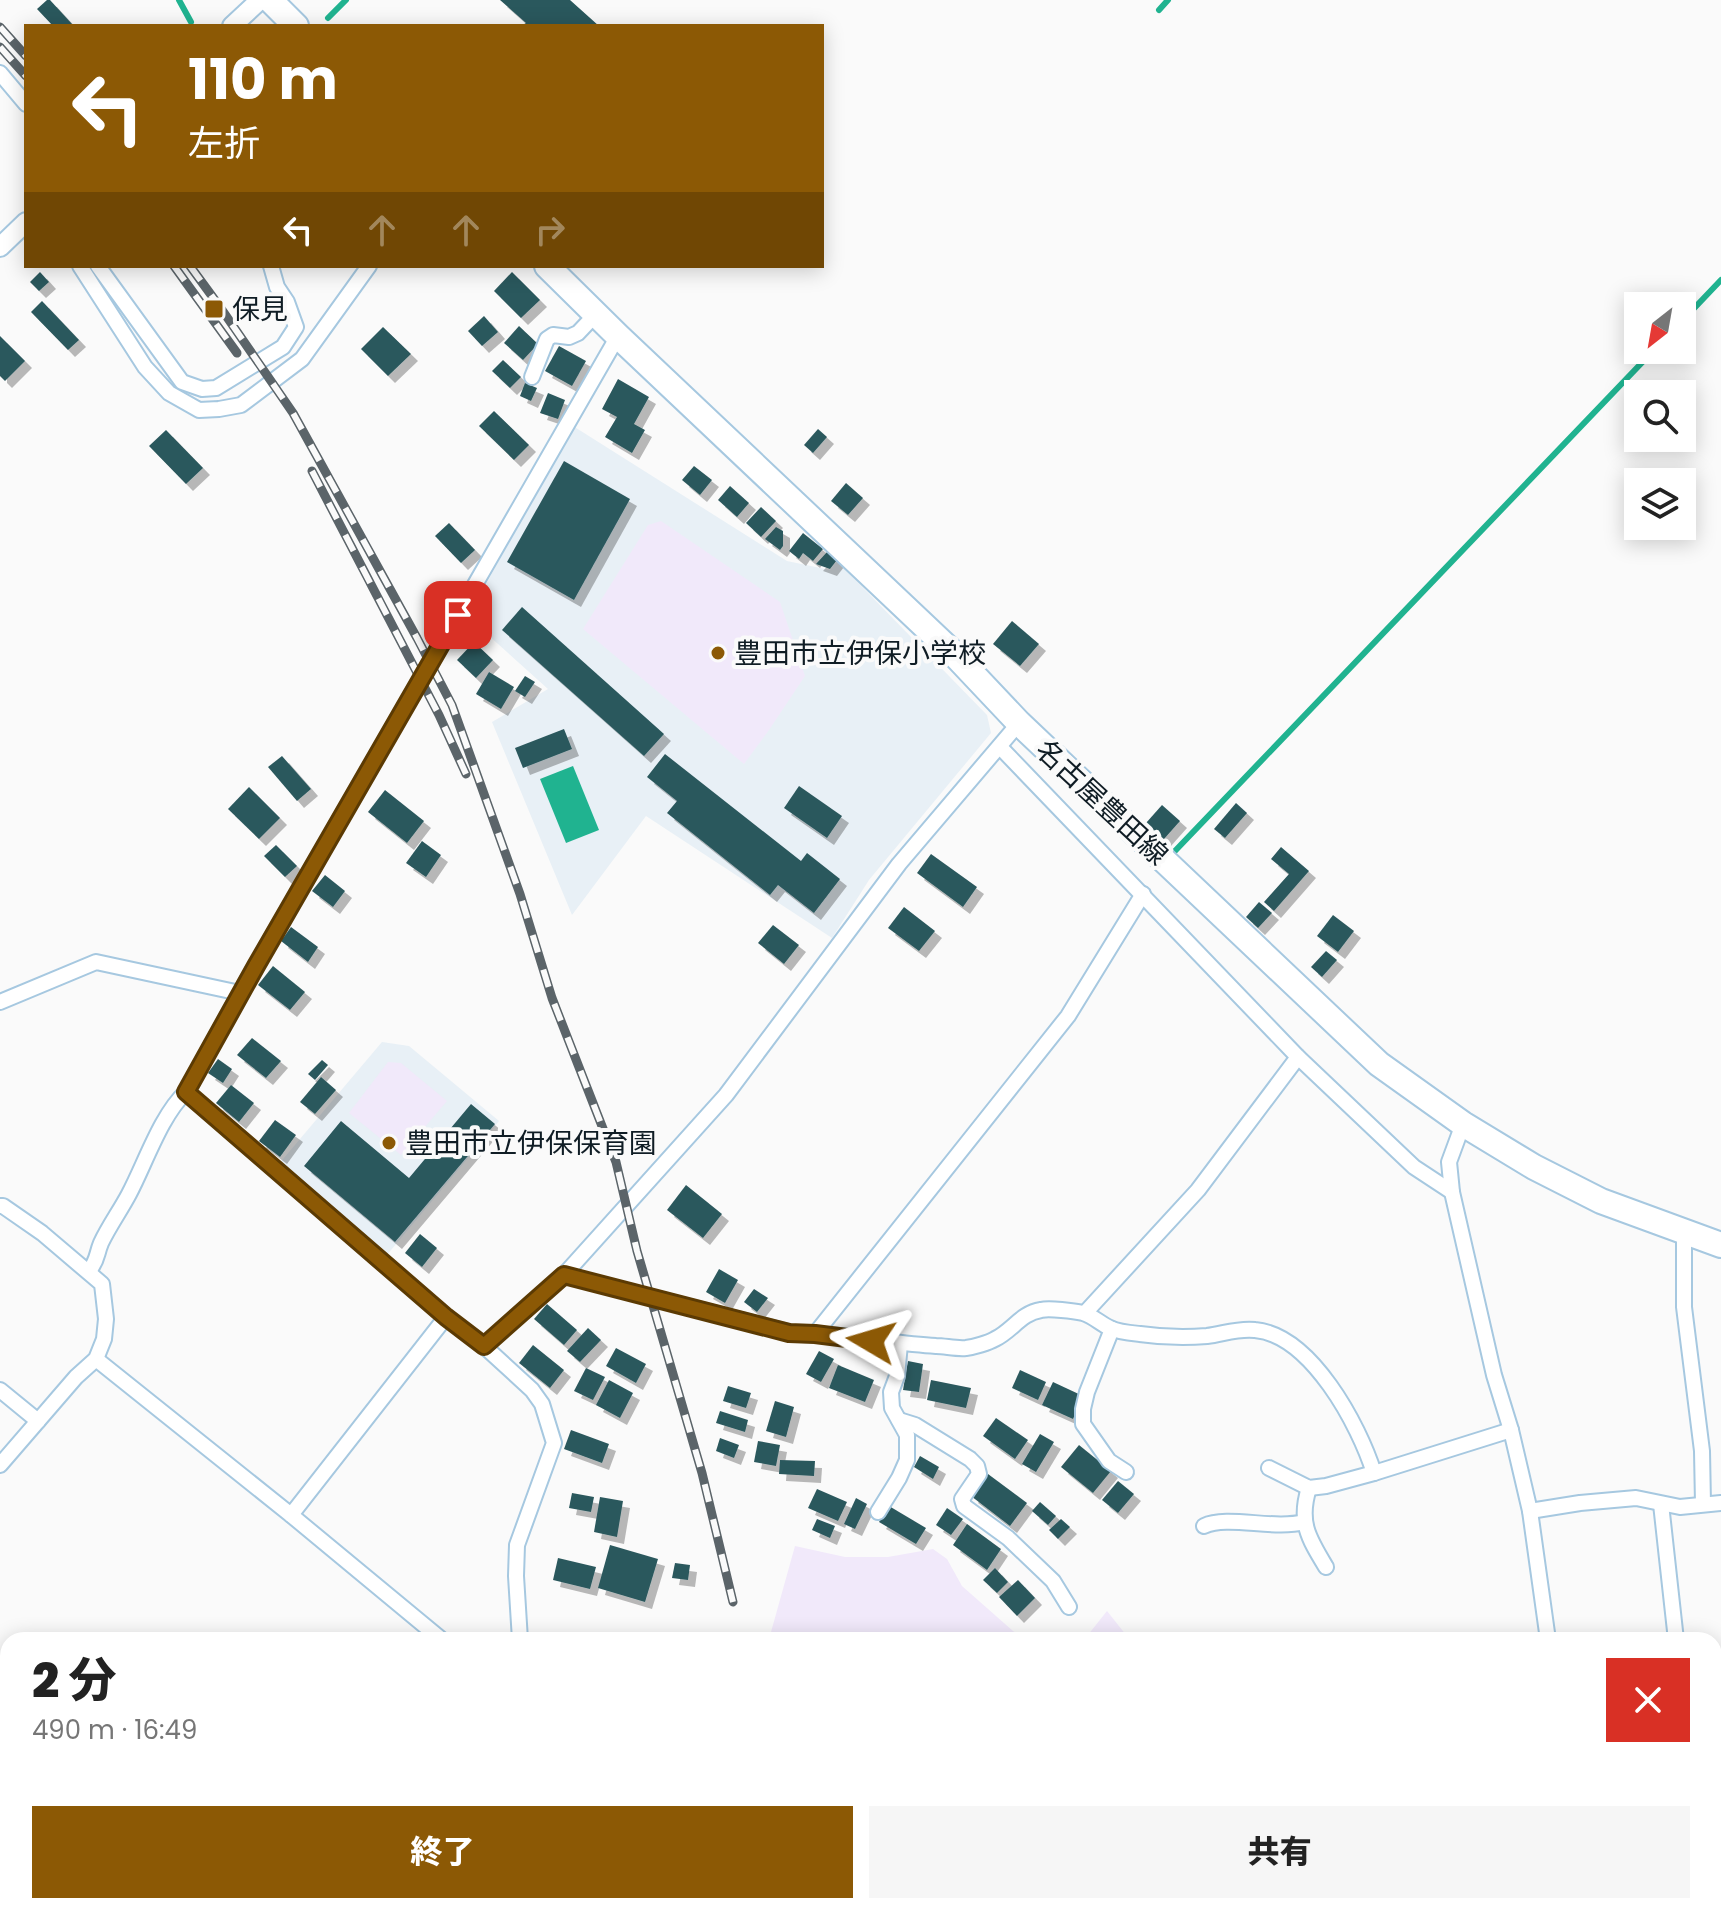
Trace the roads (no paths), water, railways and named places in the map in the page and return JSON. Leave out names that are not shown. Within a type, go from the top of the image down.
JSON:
[{"type":"main road","points":[[270,0],[294,24]]},
{"type":"main road","name":"名古屋豊田線","points":[[549,268],[951,651],[1019,723],[1379,1064],[1463,1124],[1534,1167],[1601,1201],[1721,1245]]},
{"type":"street","points":[[234,24],[260,0]]},
{"type":"street","points":[[0,73],[24,102]]},
{"type":"street","points":[[0,247],[24,224]]},
{"type":"street","points":[[81,268],[145,367],[169,393],[199,410],[241,405],[302,359],[368,268]]},
{"type":"street","points":[[99,268],[182,382],[202,389],[216,388],[283,347],[296,327],[272,268]]},
{"type":"street","points":[[532,377],[547,339],[553,335],[569,337],[578,333],[596,314]]},
{"type":"street","points":[[89,1271],[98,1260],[100,1245],[157,1135],[179,1098],[186,1092],[618,336]]},
{"type":"street","points":[[484,1346],[564,1275],[726,1095],[899,864],[1019,723]]},
{"type":"street","points":[[1000,747],[1298,1057],[1414,1167],[1452,1192]]},
{"type":"street","points":[[815,1334],[1068,1016],[1143,894]]},
{"type":"street","points":[[0,1002],[96,962],[240,993]]},
{"type":"street","points":[[1085,1313],[1198,1190],[1298,1057]]},
{"type":"street","points":[[186,1092],[446,1317],[484,1346],[532,1390],[542,1404],[554,1443],[517,1545],[520,1632]]},
{"type":"street","points":[[1463,1124],[1449,1162],[1452,1192],[1494,1375],[1530,1511],[1547,1632]]},
{"type":"street","points":[[0,1206],[42,1233],[102,1284],[106,1319],[104,1339],[96,1359],[76,1377],[0,1465]]},
{"type":"street","points":[[1684,1232],[1684,1307],[1702,1451],[1703,1504]]},
{"type":"street","points":[[564,1275],[789,1333],[900,1344],[966,1348],[995,1339],[1022,1317],[1041,1309],[1085,1313],[1112,1329],[1141,1334],[1207,1336],[1253,1329],[1267,1332],[1281,1338],[1327,1380],[1353,1425],[1374,1473]]},
{"type":"street","points":[[291,1515],[446,1317]]},
{"type":"street","points":[[1112,1329],[1087,1392],[1083,1424],[1109,1461],[1126,1472]]},
{"type":"street","points":[[878,1512],[907,1460],[907,1435],[892,1408],[891,1392],[897,1376],[900,1344]]},
{"type":"street","points":[[96,1359],[432,1632]]},
{"type":"street","points":[[0,1390],[38,1421]]},
{"type":"street","points":[[899,1420],[915,1425],[977,1466],[979,1474],[962,1499],[964,1506],[1008,1538],[1053,1581],[1069,1607]]},
{"type":"street","points":[[1269,1468],[1309,1488],[1326,1486],[1511,1430]]},
{"type":"street","points":[[1309,1488],[1304,1522],[1326,1567]]},
{"type":"street","points":[[1530,1511],[1636,1498],[1680,1507],[1721,1503]]},
{"type":"street","points":[[1661,1504],[1675,1632]]},
{"type":"street","points":[[1204,1526],[1220,1522],[1281,1526],[1304,1522]]},
{"type":"waterway","points":[[179,0],[191,22]]},
{"type":"waterway","points":[[328,18],[346,0]]},
{"type":"waterway","points":[[1159,10],[1168,0]]},
{"type":"waterway","points":[[1696,306],[1721,280]]},
{"type":"waterway","points":[[1174,852],[1641,364]]},
{"type":"railway","points":[[0,27],[24,54]]},
{"type":"railway","points":[[0,47],[24,74]]},
{"type":"railway","points":[[175,268],[237,353]]},
{"type":"railway","points":[[191,268],[293,413],[452,705],[520,894],[552,998],[616,1162],[637,1251],[702,1473],[733,1602]]},
{"type":"railway","points":[[312,471],[439,715],[466,774]]},
{"type":"place","name":"保見","points":[[214,309]]},
{"type":"place","name":"豊田市立伊保小学校","points":[[718,653]]},
{"type":"place","name":"豊田市立伊保保育園","points":[[389,1143]]}]
